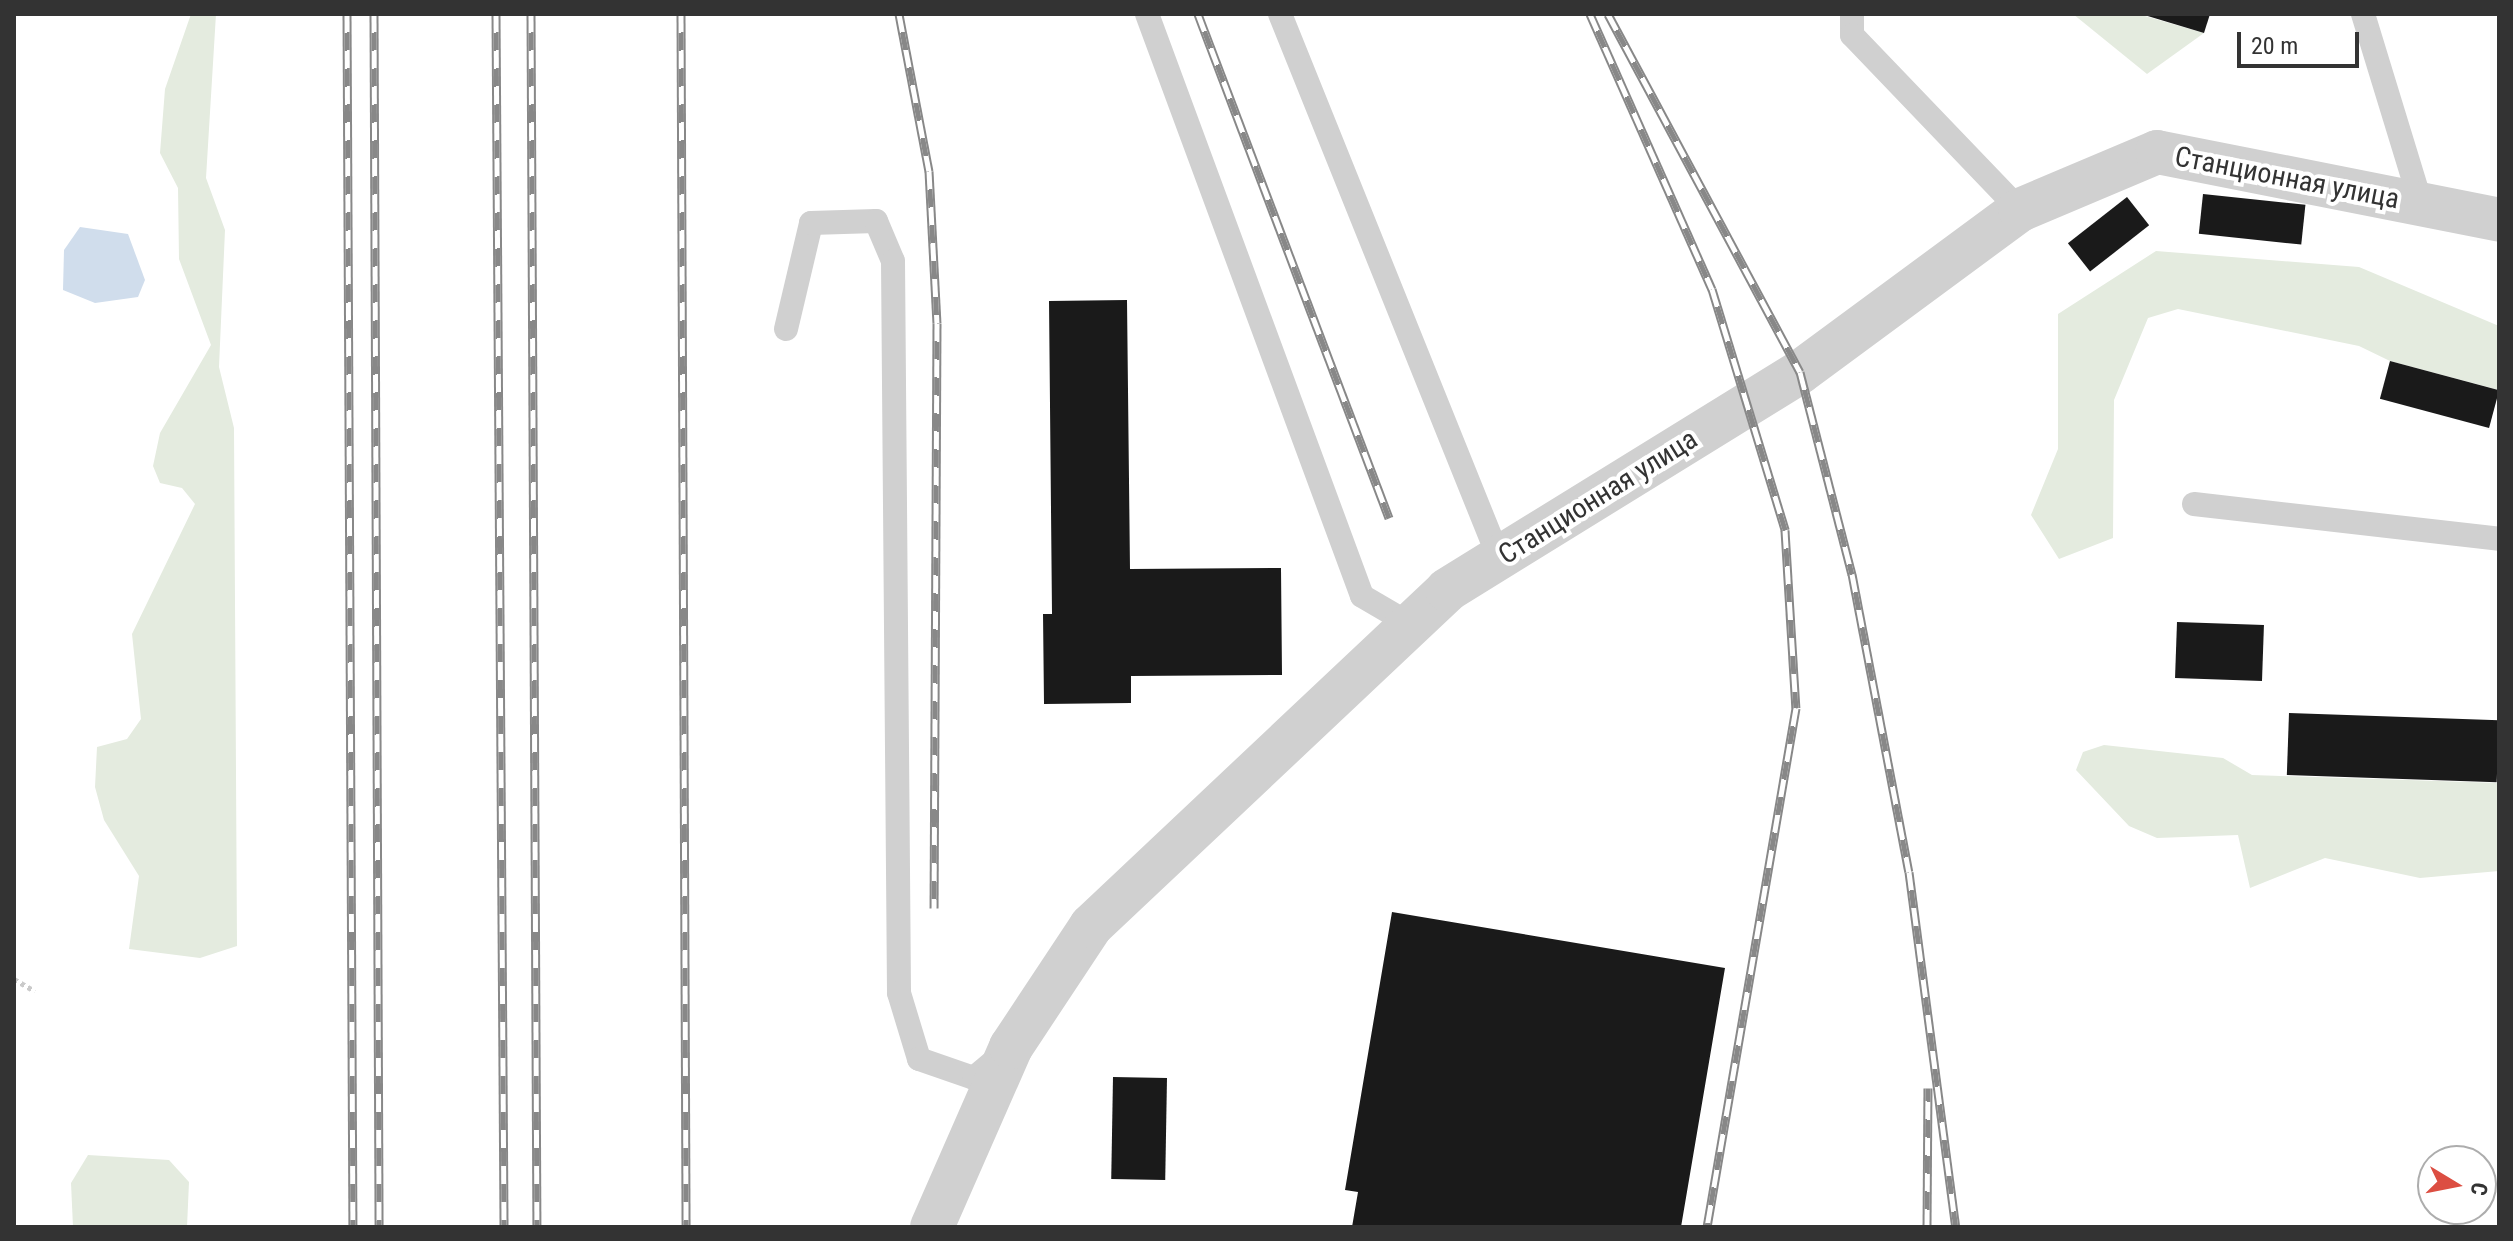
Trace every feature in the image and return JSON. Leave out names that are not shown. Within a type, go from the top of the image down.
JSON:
[{"type":"street","name":"Станционная улица","points":[[932,1227],[1011,1047],[1091,926],[1410,624],[1447,590],[1800,372],[2020,210],[2157,152],[2499,220]]},
{"type":"lane","points":[[1147,14],[1362,596],[1410,624]]},
{"type":"lane","points":[[1280,14],[1499,558]]},
{"type":"lane","points":[[1852,14],[1852,35],[2020,210]]},
{"type":"lane","points":[[2363,14],[2421,204]]},
{"type":"lane","points":[[786,329],[811,223],[876,221],[893,261],[899,993],[919,1059],[974,1078],[1011,1047]]},
{"type":"lane","points":[[2194,504],[2499,539]]},
{"type":"path","points":[[14,979],[35,991]]},
{"type":"shaded area","points":[[191,14],[216,14],[206,178],[225,230],[219,367],[234,428],[237,946],[200,958],[129,949],[139,876],[104,820],[95,787],[97,747],[127,739],[141,719],[132,634],[195,504],[182,488],[160,483],[153,466],[160,433],[211,345],[179,259],[178,188],[160,153],[165,89]]},
{"type":"shaded area","points":[[2073,14],[2138,14],[2204,33],[2147,74]]},
{"type":"shaded area","points":[[2156,251],[2359,267],[2499,326],[2499,390],[2390,361],[2359,346],[2178,309],[2148,318],[2114,400],[2113,538],[2059,559],[2031,515],[2058,449],[2058,314]]},
{"type":"shaded area","points":[[2104,745],[2223,758],[2252,775],[2499,783],[2499,871],[2420,878],[2325,858],[2250,888],[2238,835],[2157,838],[2129,826],[2076,770],[2083,752]]},
{"type":"shaded area","points":[[88,1155],[169,1160],[189,1182],[187,1227],[73,1227],[71,1183]]},
{"type":"water","points":[[80,227],[128,234],[145,280],[138,297],[95,303],[63,290],[64,250]]},
{"type":"building","points":[[2141,14],[2210,14],[2204,33]]},
{"type":"building","points":[[2203,194],[2305,205],[2301,245],[2199,234]]},
{"type":"building","points":[[2127,197],[2149,225],[2090,272],[2068,243]]},
{"type":"building","points":[[1127,300],[1130,569],[1281,568],[1282,675],[1131,676],[1131,703],[1044,704],[1043,614],[1052,614],[1049,301]]},
{"type":"building","points":[[2390,361],[2499,390],[2489,428],[2380,399]]},
{"type":"building","points":[[2177,622],[2264,625],[2262,681],[2175,678]]},
{"type":"building","points":[[2289,713],[2499,720],[2497,782],[2287,775]]},
{"type":"building","points":[[1392,912],[1725,968],[1681,1227],[1352,1227],[1358,1192],[1345,1190]]},
{"type":"building","points":[[1113,1077],[1167,1078],[1165,1180],[1111,1179]]},
{"type":"railway","points":[[347,14],[353,1227]]},
{"type":"railway","points":[[374,14],[379,1227]]},
{"type":"railway","points":[[496,14],[504,1227]]},
{"type":"railway","points":[[531,14],[537,1227]]},
{"type":"railway","points":[[681,14],[686,1227]]},
{"type":"railway","points":[[899,14],[929,171],[937,323],[934,908]]},
{"type":"railway","points":[[1198,14],[1389,518]]},
{"type":"railway","points":[[1590,14],[1712,289],[1785,530],[1796,708],[1707,1227]]},
{"type":"railway","points":[[1608,14],[1800,372],[1852,574],[1909,872],[1956,1227]]},
{"type":"railway","points":[[1927,1227],[1928,1088]]}]
